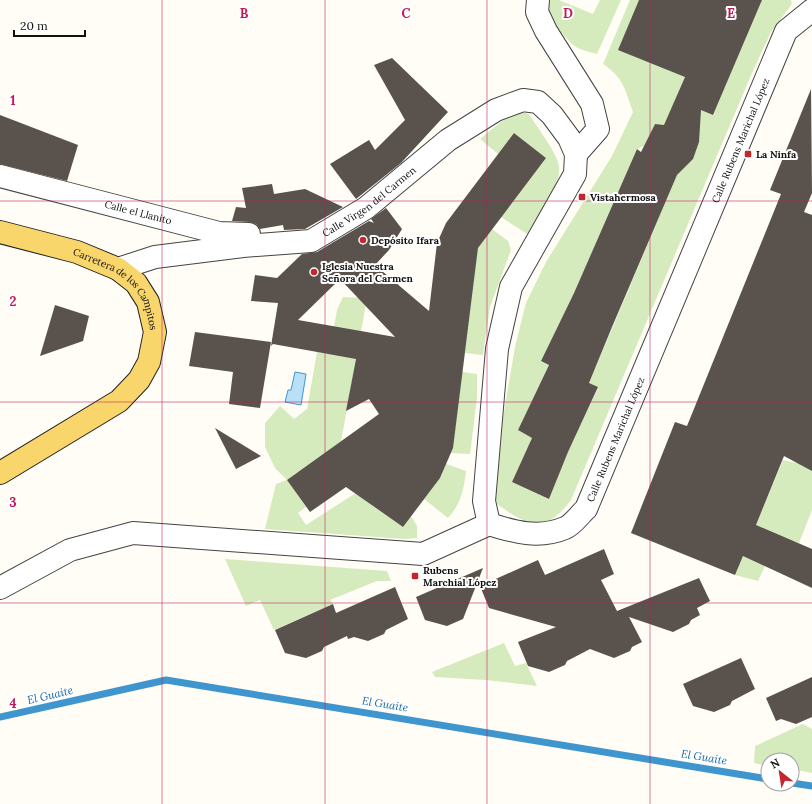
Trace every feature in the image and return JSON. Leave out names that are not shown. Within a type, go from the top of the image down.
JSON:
[{"type":"main road","name":"Carretera de los Campitos","points":[[0,232],[78,252],[118,269],[136,283],[148,302],[155,332],[149,362],[139,380],[119,401],[0,473]]},
{"type":"street","points":[[0,588],[70,550],[133,533],[423,554],[489,524],[484,501],[497,349],[511,287],[575,174],[576,154],[598,129],[592,104],[546,31],[537,12],[538,0]]},
{"type":"street","name":"Calle Rubens Marichal López","points":[[489,524],[520,533],[544,534],[567,528],[586,509],[786,31],[812,10]]},
{"type":"street","name":"Calle Virgen del Carmen","points":[[118,269],[156,257],[242,246],[311,241],[366,208],[448,140],[496,110],[523,100],[538,102],[552,115],[569,138],[576,154]]},
{"type":"street","name":"Calle el Llanito","points":[[0,176],[219,233],[262,234],[275,244]]},
{"type":"green space","points":[[548,0],[559,0],[593,14],[600,0],[621,0],[597,54],[576,47],[566,38],[556,25],[549,12],[547,5]]},
{"type":"green space","points":[[630,0],[717,0],[676,98],[713,115],[762,0],[791,0],[792,4],[771,32],[752,73],[571,500],[562,511],[553,518],[545,522],[536,523],[518,517],[497,504],[493,488],[494,470],[515,347],[526,303],[546,262],[612,156],[633,112],[626,91],[620,80],[603,64]],"holes":[[[655,124],[693,158],[677,175],[589,383],[598,388],[568,452],[549,499],[512,482],[532,438],[518,430],[549,365],[541,361],[574,293],[637,149],[644,146]]]},
{"type":"green space","points":[[522,112],[529,114],[549,145],[558,162],[559,171],[558,180],[549,200],[527,234],[501,217],[546,158],[514,133],[498,154],[480,139],[507,117]]},
{"type":"green space","points":[[492,229],[508,241],[511,250],[490,307],[483,355],[465,353],[478,248]]},
{"type":"green space","points":[[343,297],[367,298],[341,442],[288,480],[306,507],[298,513],[306,525],[359,491],[387,483],[371,505],[403,527],[411,516],[417,526],[417,538],[404,539],[265,529],[276,484],[287,480],[275,468],[265,447],[265,423],[280,406],[294,419],[307,409],[317,352],[329,354],[337,310]]},
{"type":"green space","points":[[462,372],[477,374],[477,398],[470,454],[451,453]]},
{"type":"green space","points":[[812,426],[812,510],[799,543],[787,539],[771,569],[765,566],[758,581],[735,575],[783,460],[797,463]]},
{"type":"green space","points":[[446,464],[466,471],[459,502],[448,518],[424,499],[440,478]]},
{"type":"green space","points":[[225,559],[387,571],[391,581],[377,581],[330,600],[333,604],[274,630],[260,600],[246,606]]},
{"type":"green space","points":[[504,643],[515,666],[526,663],[537,686],[486,680],[435,677],[432,672]]},
{"type":"green space","points":[[803,724],[812,729],[812,773],[800,771],[800,752],[760,752],[760,764],[754,763],[755,746]]},
{"type":"water","points":[[295,372],[306,374],[301,405],[285,402],[288,390],[291,390]]},
{"type":"building","points":[[639,0],[762,0],[713,115],[701,110],[699,142],[693,159],[677,175],[612,327],[589,383],[598,387],[568,452],[549,499],[512,482],[532,438],[518,430],[549,365],[541,361],[574,293],[637,149],[641,152],[655,124],[664,125],[685,77],[618,50]]},
{"type":"building","points":[[392,58],[448,112],[401,163],[356,199],[330,164],[369,140],[375,150],[405,120],[374,65]]},
{"type":"building","points":[[811,89],[812,193],[804,212],[812,215],[812,471],[784,456],[756,525],[812,549],[812,588],[743,556],[735,575],[631,533],[675,422],[687,426],[781,194],[770,190]]},
{"type":"building","points":[[0,115],[78,145],[67,181],[0,164]]},
{"type":"building","points":[[514,133],[546,158],[478,248],[453,448],[440,478],[403,527],[346,487],[310,512],[287,480],[379,414],[369,399],[346,411],[356,359],[273,344],[271,346],[278,303],[251,301],[255,275],[277,278],[302,254],[317,252],[369,221],[374,223],[371,219],[386,208],[402,229],[389,250],[375,265],[429,311],[437,243],[446,223]],"holes":[[[340,279],[395,337],[298,320]]]},
{"type":"building","points":[[272,184],[274,194],[305,189],[343,207],[305,229],[284,230],[283,225],[260,229],[256,224],[250,222],[232,221],[236,207],[246,208],[242,188]]},
{"type":"building","points":[[55,305],[89,316],[83,341],[40,356]]},
{"type":"building","points":[[195,332],[271,342],[260,408],[229,404],[233,372],[189,366]]},
{"type":"building","points":[[215,428],[261,456],[236,469]]},
{"type":"building","points":[[604,549],[614,574],[601,580],[617,611],[699,578],[710,601],[697,608],[700,615],[691,620],[689,624],[673,632],[629,617],[642,642],[632,647],[630,651],[614,658],[590,649],[567,661],[565,665],[549,672],[528,666],[518,642],[556,627],[489,608],[480,586],[538,560],[545,575]]},
{"type":"building","points":[[483,568],[463,619],[447,626],[425,620],[416,597]]},
{"type":"building","points":[[395,587],[408,619],[386,630],[384,634],[368,641],[354,637],[348,639],[347,636],[324,647],[322,651],[306,658],[285,653],[275,630],[333,604],[336,613]]},
{"type":"building","points":[[741,658],[755,689],[732,701],[730,705],[714,712],[693,706],[683,684]]},
{"type":"building","points":[[812,677],[812,717],[796,724],[781,719],[776,721],[766,698]]},
{"type":"waterway","name":"El Guaite","points":[[0,717],[166,680],[760,778]]},
{"type":"waterway","name":"El Guaite","points":[[800,784],[812,786]]},
{"type":"place","name":"La Ninfa","points":[[748,154]]},
{"type":"place","name":"Vistahermosa","points":[[582,197]]},
{"type":"place","name":"Depósito Ifara","points":[[363,240]]},
{"type":"place","name":"Iglesia Nuestra Señora del Carmen","points":[[314,272]]},
{"type":"place","name":"Rubens Marchial López","points":[[415,576]]}]
